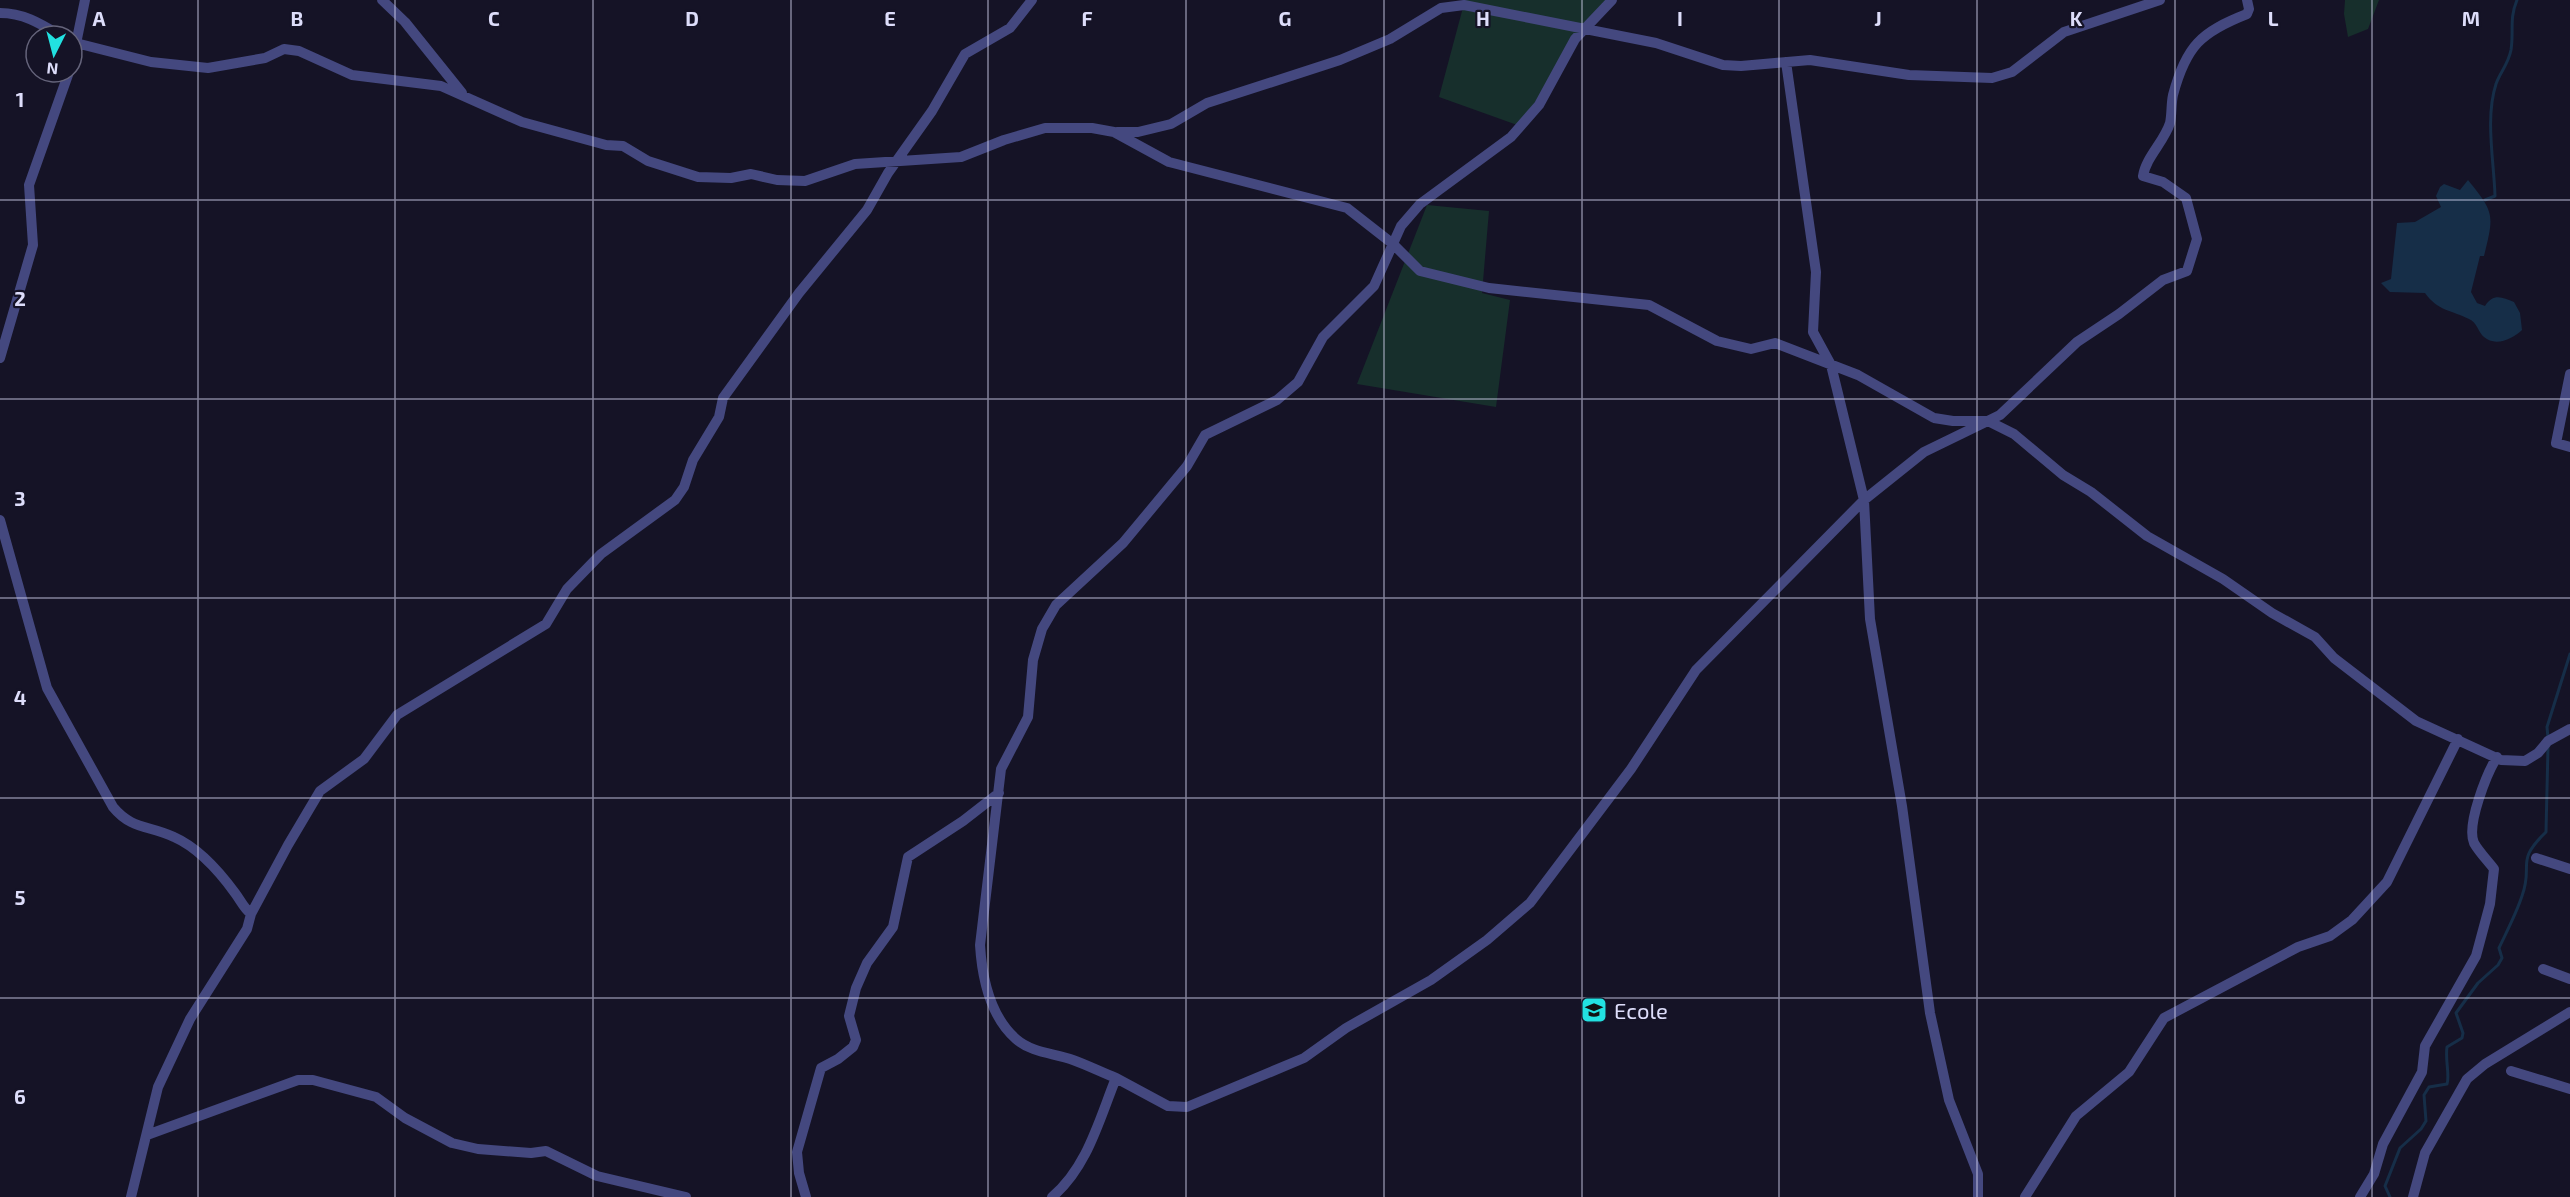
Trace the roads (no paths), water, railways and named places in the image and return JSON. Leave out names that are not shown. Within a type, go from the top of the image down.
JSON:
[{"type":"street","points":[[79,24],[85,0]]},
{"type":"street","points":[[382,0],[405,22],[463,94]]},
{"type":"street","points":[[131,1197],[158,1087],[190,1018],[247,929],[251,914],[320,791],[364,759],[397,715],[546,624],[567,589],[602,554],[675,500],[684,487],[693,460],[719,417],[723,398],[799,293],[867,210],[897,160],[932,111],[965,54],[1010,28],[1032,0]]},
{"type":"street","points":[[1612,0],[1575,39],[1539,105],[1510,137],[1420,204],[1401,226],[1374,286],[1323,337],[1298,382],[1277,400],[1205,435],[1187,466],[1123,543],[1056,604],[1042,629],[1032,660],[1028,717],[1001,769],[980,945],[990,999],[1017,1040],[1036,1050],[1071,1059],[1116,1078],[1168,1106],[1187,1107],[1304,1058],[1346,1028],[1431,980],[1487,940],[1530,903],[1631,769],[1696,670],[1864,500],[1924,452],[2000,415],[2077,342],[2120,314],[2163,280],[2187,271],[2198,239],[2186,198],[2163,182],[2143,176],[2144,169],[2160,145],[2170,122],[2173,96],[2194,45],[2204,35],[2222,24],[2247,14],[2249,9],[2247,0]]},
{"type":"street","points":[[84,45],[151,62],[208,68],[265,58],[285,49],[299,51],[351,75],[441,86],[522,122],[606,145],[623,146],[648,161],[698,177],[731,177],[751,174],[777,180],[805,181],[855,165],[897,160],[929,161],[961,157],[1004,140],[1045,128],[1092,128],[1114,132],[1138,132],[1171,124],[1207,103],[1340,60],[1390,39],[1441,8],[1464,5],[1656,43],[1723,65],[1741,66],[1810,60],[1909,75],[1992,78],[2012,72],[2064,32],[2160,0]]},
{"type":"street","points":[[0,14],[15,13],[41,24]]},
{"type":"street","points":[[1786,62],[1816,272],[1814,332],[1832,365],[1864,500],[1870,619],[1902,806],[1930,1013],[1949,1100],[1978,1174],[1978,1197]]},
{"type":"street","points":[[0,358],[33,245],[30,185],[65,84]]},
{"type":"street","points":[[1114,132],[1168,162],[1347,208],[1393,244],[1420,271],[1489,288],[1648,304],[1717,341],[1751,349],[1775,343],[1858,375],[1934,418],[1953,421],[1988,421],[2014,434],[2063,475],[2091,492],[2147,536],[2223,579],[2272,613],[2315,637],[2334,658],[2416,721],[2496,757],[2525,761],[2538,753],[2548,741],[2570,729]]},
{"type":"street","points":[[2570,374],[2556,443],[2570,447]]},
{"type":"street","points":[[0,520],[47,688],[113,807],[124,820],[175,837],[205,857],[236,895],[241,905],[251,914]]},
{"type":"street","points":[[2025,1197],[2076,1116],[2129,1072],[2164,1018],[2298,947],[2330,936],[2352,920],[2387,882],[2458,739]]},
{"type":"street","points":[[2360,1197],[2374,1174],[2383,1144],[2422,1072],[2425,1046],[2476,956],[2490,904],[2494,869],[2473,841],[2474,813],[2496,757]]},
{"type":"street","points":[[806,1197],[799,1173],[797,1152],[821,1068],[846,1053],[853,1047],[856,1040],[849,1016],[856,988],[867,963],[893,927],[908,857],[963,821],[999,793]]},
{"type":"street","points":[[2535,858],[2570,869]]},
{"type":"street","points":[[2543,969],[2570,979]]},
{"type":"street","points":[[2413,1197],[2426,1153],[2467,1079],[2485,1064],[2570,1012]]},
{"type":"street","points":[[2511,1071],[2570,1089]]},
{"type":"street","points":[[1052,1197],[1063,1188],[1081,1163],[1116,1078]]},
{"type":"street","points":[[147,1135],[298,1080],[313,1080],[376,1097],[405,1118],[452,1143],[478,1149],[531,1153],[546,1151],[597,1176],[686,1197]]},
{"type":"water","points":[[2468,180],[2483,200],[2490,215],[2490,231],[2484,256],[2480,256],[2471,292],[2477,303],[2485,306],[2495,298],[2514,302],[2520,313],[2522,330],[2504,341],[2488,340],[2472,320],[2440,307],[2425,293],[2390,292],[2381,283],[2391,279],[2397,223],[2415,222],[2441,207],[2436,196],[2440,187],[2444,184],[2460,190]]},
{"type":"waterway","points":[[2485,200],[2495,196],[2491,111],[2496,84],[2511,50],[2512,19],[2517,0]]},
{"type":"waterway","points":[[2548,738],[2547,727],[2570,654]]},
{"type":"waterway","points":[[2390,1197],[2385,1186],[2400,1148],[2421,1129],[2426,1121],[2424,1095],[2429,1087],[2447,1084],[2447,1047],[2462,1038],[2463,1033],[2456,1013],[2478,983],[2498,965],[2502,958],[2499,948],[2522,896],[2530,850],[2546,832],[2548,747]]},
{"type":"place","name":"Ecole","points":[[1594,1010]]}]
